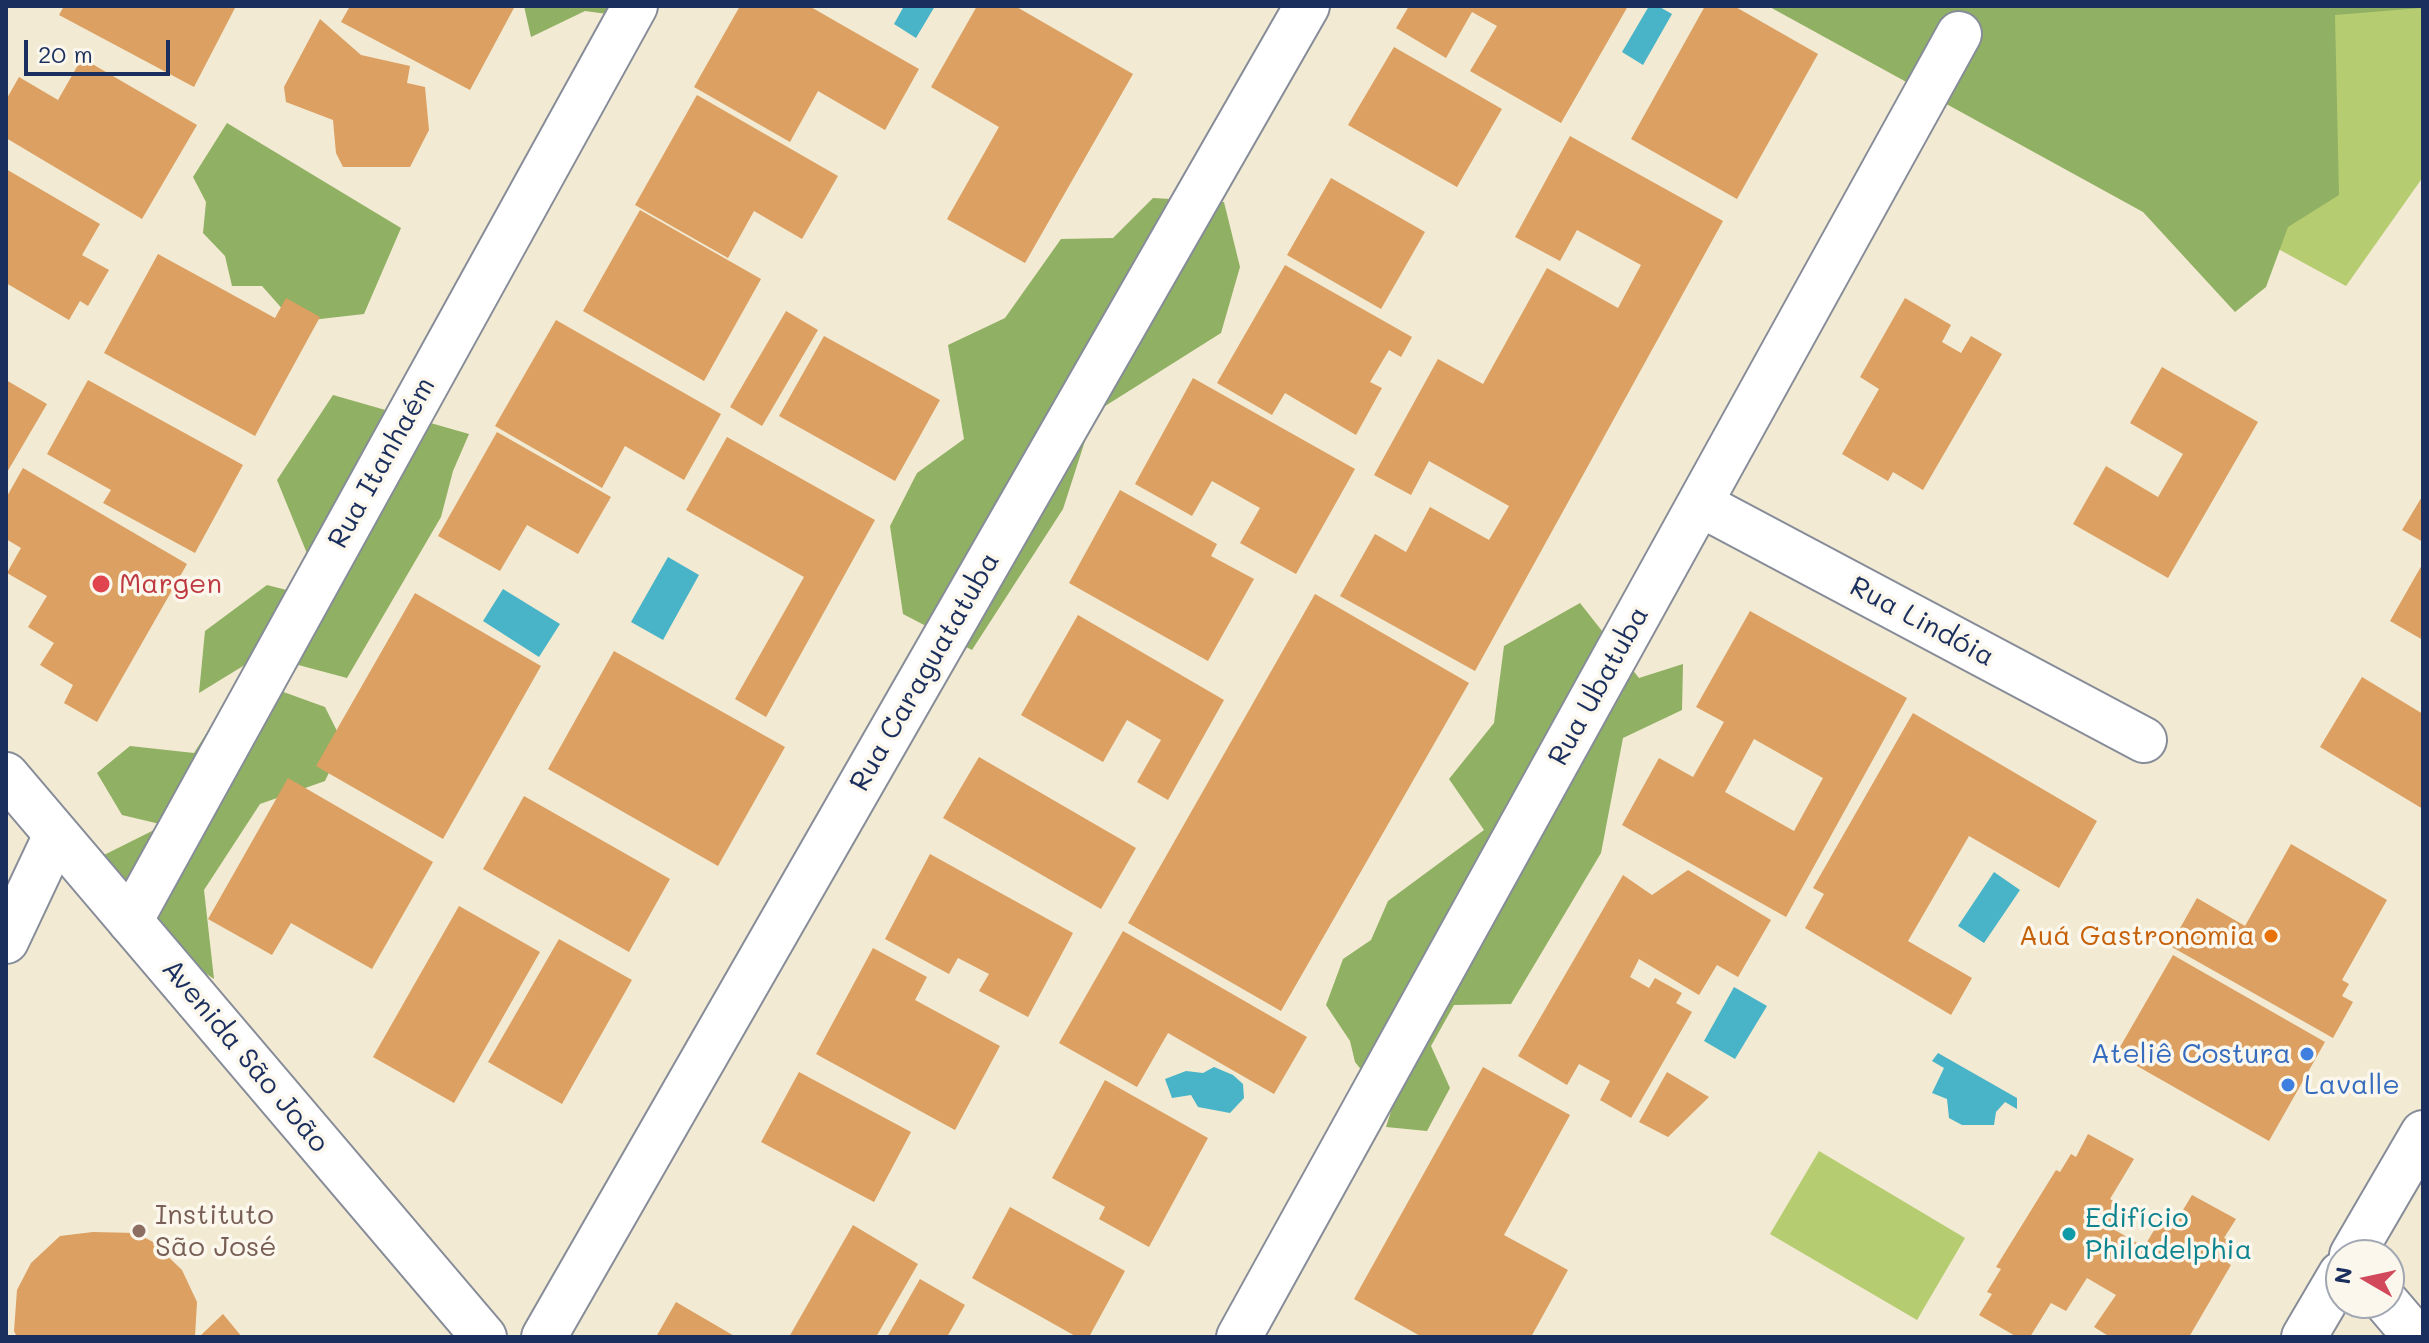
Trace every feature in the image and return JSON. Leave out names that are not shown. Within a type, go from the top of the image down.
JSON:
[{"type":"street","name":"Rua Itanhaém","points":[[130,921],[635,6]]},
{"type":"street","name":"Rua Caraguatatuba","points":[[544,1337],[1307,6]]},
{"type":"street","name":"Rua Ubatuba","points":[[1239,1337],[1959,34]]},
{"type":"street","name":"Rua Lindóia","points":[[1700,504],[2144,740]]},
{"type":"street","name":"Avenida São João","points":[[6,775],[484,1337]]},
{"type":"street","points":[[6,941],[56,835]]},
{"type":"street","points":[[2361,1239],[2423,1133]]},
{"type":"street","points":[[2304,1337],[2325,1301]]},
{"type":"street","points":[[2401,1319],[2416,1337]]},
{"type":"green space","points":[[524,6],[657,6],[653,20],[585,11],[531,37]]},
{"type":"green space","points":[[1768,6],[2422,6],[2335,15],[2339,195],[2288,227],[2266,287],[2235,312],[2143,212]]},
{"type":"green space","points":[[1833,6],[2423,6],[2423,177],[2346,286]]},
{"type":"green space","points":[[227,123],[401,228],[364,314],[294,322],[262,286],[232,286],[225,256],[203,233],[206,202],[193,177]]},
{"type":"green space","points":[[1153,198],[1224,202],[1240,267],[1221,333],[1094,413],[1063,509],[972,650],[903,614],[890,526],[917,473],[964,439],[948,345],[1005,318],[1061,239],[1113,238]]},
{"type":"green space","points":[[333,395],[469,434],[453,471],[441,517],[347,678],[261,655],[199,693],[205,631],[267,585],[326,600],[277,480]]},
{"type":"green space","points":[[1580,603],[1639,678],[1683,664],[1682,710],[1623,738],[1601,853],[1511,1004],[1454,1005],[1431,1046],[1450,1088],[1427,1131],[1386,1127],[1392,1108],[1355,1062],[1350,1041],[1326,1005],[1343,959],[1371,940],[1388,901],[1484,830],[1449,779],[1494,723],[1504,646]]},
{"type":"green space","points":[[278,690],[325,707],[343,743],[325,781],[260,804],[204,890],[214,979],[166,947],[102,856],[164,825],[122,815],[97,773],[130,746],[194,753],[213,723]]},
{"type":"green space","points":[[1819,1151],[1965,1238],[1917,1320],[1770,1234]]},
{"type":"water","points":[[904,6],[935,6],[916,38],[894,24]]},
{"type":"water","points":[[1649,6],[1658,6],[1672,14],[1643,65],[1622,52]]},
{"type":"water","points":[[668,557],[699,575],[663,640],[631,622]]},
{"type":"water","points":[[503,589],[560,624],[539,657],[483,621]]},
{"type":"water","points":[[1994,872],[2020,890],[1984,943],[1958,926]]},
{"type":"water","points":[[1734,987],[1767,1006],[1735,1059],[1704,1041]]},
{"type":"water","points":[[1938,1053],[2017,1098],[2017,1109],[2005,1102],[1996,1112],[1994,1125],[1962,1125],[1949,1118],[1947,1099],[1932,1093],[1944,1068],[1932,1061]]},
{"type":"water","points":[[1214,1067],[1233,1075],[1243,1084],[1244,1098],[1230,1113],[1198,1107],[1191,1095],[1172,1098],[1165,1079],[1186,1071],[1203,1073]]},
{"type":"building","points":[[64,6],[236,6],[194,87],[59,15]]},
{"type":"building","points":[[350,6],[515,6],[470,90],[341,22]]},
{"type":"building","points":[[740,6],[809,6],[919,69],[885,130],[818,91],[790,142],[694,87]]},
{"type":"building","points":[[977,6],[1015,6],[1133,74],[1025,263],[947,219],[999,127],[931,87]]},
{"type":"building","points":[[1409,6],[1628,6],[1561,123],[1470,71],[1497,26],[1472,12],[1446,58],[1396,28]]},
{"type":"building","points":[[1705,6],[1734,6],[1818,54],[1737,199],[1631,139]]},
{"type":"building","points":[[320,19],[361,55],[410,66],[407,83],[425,87],[429,130],[410,167],[343,167],[336,153],[333,120],[286,102],[284,87]]},
{"type":"building","points":[[1394,47],[1502,109],[1457,187],[1348,125]]},
{"type":"building","points":[[82,58],[197,125],[142,219],[6,138],[6,100],[19,77],[58,100]]},
{"type":"building","points":[[697,95],[838,176],[802,239],[754,211],[728,258],[635,205]]},
{"type":"building","points":[[1570,136],[1723,221],[1475,671],[1340,596],[1375,534],[1406,552],[1430,507],[1489,540],[1509,506],[1429,461],[1411,495],[1374,475],[1438,359],[1483,384],[1547,268],[1618,308],[1641,265],[1577,230],[1560,261],[1515,237]]},
{"type":"building","points":[[6,169],[100,224],[82,255],[109,270],[88,306],[80,301],[69,320],[6,283]]},
{"type":"building","points":[[1331,178],[1425,232],[1381,309],[1287,255]]},
{"type":"building","points":[[640,210],[761,279],[704,381],[583,311]]},
{"type":"building","points":[[158,254],[275,318],[286,298],[320,317],[255,436],[104,353]]},
{"type":"building","points":[[1285,265],[1412,337],[1401,357],[1389,350],[1370,382],[1382,388],[1356,435],[1285,393],[1272,415],[1217,383]]},
{"type":"building","points":[[1905,298],[1951,325],[1942,342],[1961,353],[1971,336],[2002,354],[1923,490],[1893,472],[1888,481],[1842,454],[1879,389],[1860,377]]},
{"type":"building","points":[[786,311],[818,330],[762,426],[730,407]]},
{"type":"building","points":[[556,320],[721,414],[684,480],[625,446],[602,488],[495,426]]},
{"type":"building","points":[[824,336],[940,400],[895,481],[779,416]]},
{"type":"building","points":[[2162,367],[2258,422],[2168,578],[2073,524],[2106,466],[2158,497],[2183,454],[2130,423]]},
{"type":"building","points":[[1193,378],[1355,469],[1296,574],[1240,543],[1260,508],[1212,481],[1192,516],[1135,484]]},
{"type":"building","points":[[6,380],[47,404],[6,474]]},
{"type":"building","points":[[88,380],[243,465],[195,553],[103,503],[111,490],[47,454]]},
{"type":"building","points":[[497,432],[611,497],[578,554],[527,525],[500,571],[438,536]]},
{"type":"building","points":[[727,437],[875,520],[766,717],[735,699],[804,577],[686,510]]},
{"type":"building","name":"Margen","points":[[23,468],[187,564],[97,722],[64,703],[73,685],[40,665],[54,643],[28,627],[47,596],[7,573],[21,548],[6,539],[6,498]]},
{"type":"building","points":[[1120,490],[1217,544],[1211,556],[1254,579],[1208,661],[1069,583]]},
{"type":"building","points":[[2423,495],[2423,542],[2402,530]]},
{"type":"building","points":[[2423,563],[2423,640],[2390,621]]},
{"type":"building","points":[[415,593],[541,666],[443,839],[316,766]]},
{"type":"building","points":[[1315,594],[1469,683],[1281,1011],[1128,923]]},
{"type":"building","points":[[1750,611],[1907,698],[1786,917],[1622,825],[1659,758],[1693,777],[1724,722],[1696,707]],"holes":[[[1754,739],[1823,778],[1794,831],[1725,792]]]},
{"type":"building","points":[[1078,615],[1224,700],[1168,800],[1137,782],[1161,740],[1127,720],[1103,762],[1021,715]]},
{"type":"building","points":[[614,651],[785,747],[718,866],[548,769]]},
{"type":"building","points":[[2362,677],[2423,714],[2423,809],[2320,747]]},
{"type":"building","points":[[1913,713],[2097,821],[2059,888],[1969,836],[1908,941],[1972,978],[1951,1015],[1805,928],[1824,894],[1813,888]]},
{"type":"building","points":[[979,757],[1136,848],[1101,909],[943,818]]},
{"type":"building","points":[[288,778],[433,862],[372,969],[291,923],[272,955],[208,919]]},
{"type":"building","points":[[524,796],[670,879],[629,952],[483,869]]},
{"type":"building","name":"Auá Gastronomia","points":[[2291,844],[2387,900],[2342,980],[2349,984],[2342,996],[2353,1002],[2333,1038],[2170,946],[2197,898],[2245,926]]},
{"type":"building","points":[[930,854],[1073,933],[1028,1017],[979,991],[989,974],[958,958],[949,974],[885,939]]},
{"type":"building","points":[[1688,870],[1771,920],[1738,977],[1717,965],[1699,995],[1639,959],[1630,977],[1649,988],[1655,978],[1682,993],[1676,1003],[1692,1012],[1631,1118],[1600,1100],[1610,1081],[1579,1064],[1567,1085],[1518,1056],[1623,875],[1652,895]]},
{"type":"building","points":[[459,906],[540,952],[454,1103],[373,1057]]},
{"type":"building","points":[[1123,931],[1307,1037],[1274,1094],[1168,1033],[1137,1087],[1059,1043]]},
{"type":"building","points":[[559,939],[632,980],[562,1104],[488,1062]]},
{"type":"building","points":[[873,948],[927,977],[915,1000],[1000,1046],[955,1130],[816,1054]]},
{"type":"building","points":[[2173,955],[2325,1042],[2269,1141],[2116,1054]]},
{"type":"building","points":[[1483,1067],[1570,1115],[1504,1235],[1568,1270],[1531,1337],[1422,1337],[1354,1299]]},
{"type":"building","points":[[799,1072],[911,1132],[874,1202],[761,1142]]},
{"type":"building","points":[[1667,1072],[1709,1097],[1668,1137],[1639,1122]]},
{"type":"building","points":[[1105,1080],[1208,1138],[1149,1247],[1099,1219],[1105,1207],[1052,1178]]},
{"type":"building","name":"Edifício Philadelphia","points":[[2088,1134],[2134,1159],[2110,1199],[2128,1210],[2115,1230],[2144,1247],[2159,1222],[2171,1230],[2192,1195],[2236,1219],[2224,1238],[2234,1243],[2223,1260],[2231,1265],[2189,1337],[2110,1337],[2094,1327],[2116,1295],[2087,1278],[2066,1311],[2051,1303],[2030,1337],[2017,1337],[1979,1315],[1992,1294],[1987,1292],[2001,1269],[1996,1267],[2056,1170],[2060,1172],[2071,1154],[2076,1157]]},
{"type":"building","points":[[1010,1207],[1125,1271],[1089,1337],[1077,1337],[972,1278]]},
{"type":"building","points":[[853,1225],[918,1264],[876,1337],[789,1337]]},
{"type":"building","points":[[93,1232],[136,1233],[153,1242],[182,1270],[197,1302],[195,1337],[17,1337],[14,1331],[17,1290],[31,1263],[60,1236]]},
{"type":"building","points":[[920,1279],[965,1305],[947,1337],[887,1337]]},
{"type":"building","points":[[676,1302],[736,1337],[656,1337]]},
{"type":"building","points":[[223,1314],[242,1337],[199,1337]]},
{"type":"place","name":"Margen","points":[[101,584]]},
{"type":"place","name":"Auá Gastronomia","points":[[2271,936]]},
{"type":"place","name":"Ateliê Costura","points":[[2307,1054]]},
{"type":"place","name":"Lavalle","points":[[2288,1085]]},
{"type":"place","name":"Instituto São José","points":[[139,1231]]},
{"type":"place","name":"Edifício Philadelphia","points":[[2069,1234]]}]
